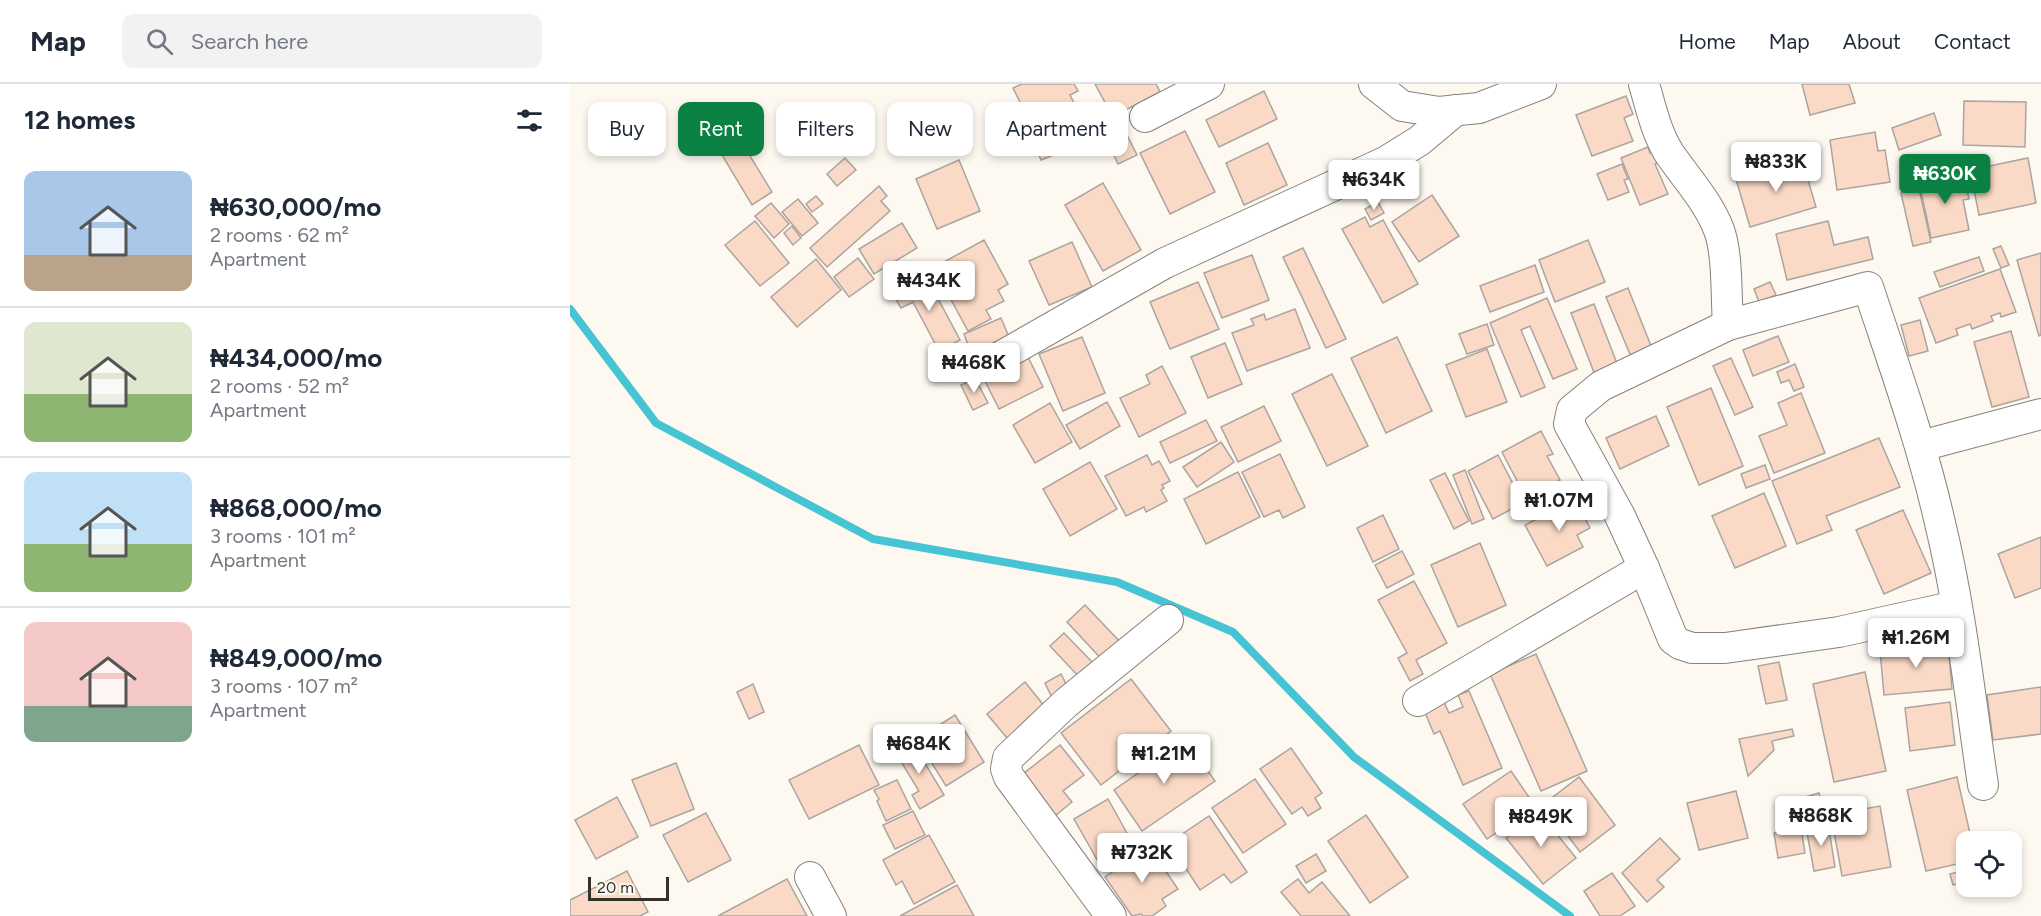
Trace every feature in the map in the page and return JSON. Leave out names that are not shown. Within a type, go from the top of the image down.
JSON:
[{"type":"street","points":[[1145,117],[1209,84]]},
{"type":"street","points":[[1374,84],[1402,106],[1439,112],[1479,108],[1541,84]]},
{"type":"street","points":[[1644,84],[1656,126],[1668,151],[1711,211],[1720,232],[1724,250],[1728,326]]},
{"type":"street","points":[[991,362],[1165,263],[1386,162],[1419,141],[1456,110]]},
{"type":"street","points":[[1956,606],[1839,632],[1725,648],[1692,648],[1680,644],[1672,639],[1644,568],[1620,516],[1569,424],[1572,410],[1601,386],[1728,326],[1868,287],[1921,446],[1941,525],[1956,606],[1983,785]]},
{"type":"street","points":[[1921,446],[2041,414]]},
{"type":"street","points":[[1418,701],[1644,568]]},
{"type":"street","points":[[1111,916],[1009,777],[1006,769],[1008,758],[1066,703],[1168,620]]},
{"type":"street","points":[[810,877],[831,916]]},
{"type":"building","points":[[1022,84],[1074,84],[1078,91],[1070,95],[1074,102],[1020,102],[1013,88]]},
{"type":"building","points":[[1095,84],[1156,84],[1160,92],[1128,109],[1128,102],[1105,102]]},
{"type":"building","points":[[1802,84],[1849,84],[1855,103],[1810,115]]},
{"type":"building","points":[[1264,91],[1277,119],[1219,147],[1206,120]]},
{"type":"building","points":[[1626,96],[1633,114],[1624,118],[1633,141],[1592,156],[1576,115]]},
{"type":"building","points":[[1964,101],[2026,102],[2025,147],[1963,145]]},
{"type":"building","points":[[1934,113],[1941,135],[1899,150],[1892,128]]},
{"type":"building","points":[[1185,131],[1215,192],[1170,214],[1140,153]]},
{"type":"building","points":[[1875,132],[1878,151],[1885,150],[1890,182],[1837,190],[1830,140]]},
{"type":"building","points":[[1128,137],[1137,155],[1118,164],[1114,156],[1128,156]]},
{"type":"building","points":[[1268,143],[1287,185],[1244,205],[1226,163]]},
{"type":"building","points":[[1648,147],[1650,153],[1660,149],[1664,160],[1655,164],[1668,194],[1640,205],[1621,158]]},
{"type":"building","points":[[723,156],[750,156],[772,192],[752,205]]},
{"type":"building","points":[[1039,156],[1051,156],[1041,160]]},
{"type":"building","points":[[845,158],[856,170],[837,186],[827,174]]},
{"type":"building","points":[[2028,158],[2036,203],[1979,215],[1970,170]]},
{"type":"building","points":[[959,160],[980,211],[937,229],[916,179]]},
{"type":"building","points":[[1802,160],[1816,207],[1750,227],[1736,179]]},
{"type":"building","points":[[1622,164],[1628,179],[1624,180],[1629,192],[1608,200],[1597,174]]},
{"type":"building","points":[[1963,173],[1969,199],[1963,200],[1969,230],[1931,238],[1919,182]]},
{"type":"building","points":[[1103,183],[1141,250],[1103,271],[1065,205]]},
{"type":"building","points":[[879,186],[887,196],[881,201],[890,211],[827,267],[810,248]]},
{"type":"building","points":[[1919,189],[1931,242],[1913,246],[1901,193]]},
{"type":"building","points":[[1432,195],[1459,236],[1419,262],[1392,222]]},
{"type":"building","points":[[816,196],[823,204],[812,212],[806,204]]},
{"type":"building","points":[[798,199],[818,223],[802,236],[782,212]]},
{"type":"building","points":[[1378,202],[1384,213],[1371,220],[1365,209]]},
{"type":"building","points":[[771,203],[789,224],[774,238],[755,216]]},
{"type":"building","points":[[1365,217],[1370,227],[1383,220],[1418,284],[1383,303],[1342,229]]},
{"type":"building","points":[[755,221],[789,263],[760,286],[725,245]]},
{"type":"building","points":[[1828,221],[1834,245],[1868,237],[1873,259],[1787,280],[1776,234]]},
{"type":"building","points":[[902,223],[917,248],[874,274],[859,249]]},
{"type":"building","points":[[792,226],[801,238],[793,245],[784,233]]},
{"type":"building","points":[[984,240],[1008,284],[998,290],[1004,301],[986,310],[991,319],[968,331],[948,294],[963,287],[958,277],[942,286],[933,268]]},
{"type":"building","points":[[1588,240],[1605,282],[1555,302],[1539,260]]},
{"type":"building","points":[[1072,242],[1092,287],[1049,305],[1029,261]]},
{"type":"building","points":[[2001,246],[2009,265],[2001,268],[1993,249]]},
{"type":"building","points":[[1303,248],[1346,339],[1326,348],[1283,257]]},
{"type":"building","points":[[2041,253],[2041,335],[2039,336],[2017,260]]},
{"type":"building","points":[[1252,255],[1269,300],[1222,318],[1204,273]]},
{"type":"building","points":[[1979,257],[1984,271],[1940,287],[1934,272]]},
{"type":"building","points":[[858,258],[874,279],[849,297],[834,277]]},
{"type":"building","points":[[816,259],[841,290],[797,327],[771,297]]},
{"type":"building","points":[[1535,265],[1544,292],[1490,312],[1480,286]]},
{"type":"building","points":[[2000,269],[2016,312],[2001,317],[2000,313],[1991,316],[1993,321],[1972,329],[1970,324],[1956,329],[1958,335],[1936,343],[1919,298]]},
{"type":"building","points":[[926,276],[960,340],[939,351],[913,302],[901,308],[893,294]]},
{"type":"building","points":[[1198,282],[1219,329],[1170,349],[1150,302]]},
{"type":"building","points":[[1770,282],[1776,295],[1759,302],[1754,289]]},
{"type":"building","points":[[1628,288],[1653,351],[1632,359],[1606,297]]},
{"type":"building","points":[[1547,298],[1577,369],[1553,379],[1530,326],[1521,330],[1545,387],[1521,397],[1490,323]]},
{"type":"building","points":[[1594,304],[1618,366],[1595,375],[1571,313]]},
{"type":"building","points":[[1295,309],[1310,348],[1247,371],[1232,333],[1254,325],[1251,319],[1264,314],[1266,320]]},
{"type":"building","points":[[1001,318],[1009,337],[971,353],[964,334]]},
{"type":"building","points":[[1920,320],[1928,351],[1909,356],[1901,325]]},
{"type":"building","points":[[1487,324],[1494,345],[1467,354],[1459,334]]},
{"type":"building","points":[[2011,331],[2029,397],[1992,407],[1974,342]]},
{"type":"building","points":[[1778,336],[1789,362],[1753,376],[1743,350]]},
{"type":"building","points":[[1082,337],[1105,393],[1063,411],[1039,354]]},
{"type":"building","points":[[1397,337],[1432,411],[1386,433],[1351,358]]},
{"type":"building","points":[[1225,343],[1242,384],[1208,398],[1191,357]]},
{"type":"building","points":[[1487,349],[1507,402],[1466,417],[1446,365]]},
{"type":"building","points":[[1027,355],[1043,387],[999,409],[983,377]]},
{"type":"building","points":[[1731,358],[1753,407],[1735,415],[1713,366]]},
{"type":"building","points":[[1795,364],[1804,387],[1794,391],[1789,380],[1781,383],[1777,372]]},
{"type":"building","points":[[1162,366],[1186,413],[1139,437],[1120,398],[1150,384],[1146,375]]},
{"type":"building","points":[[1332,374],[1368,446],[1327,466],[1292,394]]},
{"type":"building","points":[[975,378],[988,403],[973,410],[961,385]]},
{"type":"building","points":[[1711,388],[1743,466],[1699,485],[1667,407]]},
{"type":"building","points":[[1801,393],[1825,453],[1774,473],[1759,436],[1787,425],[1778,403]]},
{"type":"building","points":[[1107,402],[1120,426],[1080,449],[1066,425]]},
{"type":"building","points":[[1050,403],[1072,442],[1035,463],[1013,425]]},
{"type":"building","points":[[1264,406],[1281,441],[1238,462],[1221,427]]},
{"type":"building","points":[[1656,416],[1669,446],[1620,469],[1606,438]]},
{"type":"building","points":[[1206,420],[1217,441],[1170,463],[1160,442]]},
{"type":"building","points":[[1541,431],[1553,454],[1547,456],[1560,480],[1526,498],[1502,452]]},
{"type":"building","points":[[1879,438],[1900,487],[1826,516],[1832,530],[1797,544],[1772,481]]},
{"type":"building","points":[[1221,442],[1234,462],[1197,487],[1183,467]]},
{"type":"building","points":[[1280,454],[1305,507],[1283,518],[1279,510],[1264,517],[1242,472]]},
{"type":"building","points":[[1147,455],[1152,465],[1159,461],[1170,481],[1162,485],[1164,488],[1161,490],[1167,501],[1146,512],[1144,507],[1126,516],[1105,476]]},
{"type":"building","points":[[1498,455],[1523,503],[1493,519],[1468,471]]},
{"type":"building","points":[[1090,462],[1117,509],[1070,536],[1043,489]]},
{"type":"building","points":[[1765,465],[1770,479],[1746,488],[1741,474]]},
{"type":"building","points":[[1465,470],[1484,519],[1472,524],[1453,475]]},
{"type":"building","points":[[1238,472],[1260,517],[1206,544],[1184,499]]},
{"type":"building","points":[[1445,473],[1469,521],[1454,529],[1430,480]]},
{"type":"building","points":[[1764,493],[1786,546],[1735,568],[1712,516]]},
{"type":"building","points":[[1575,499],[1590,528],[1577,535],[1583,547],[1547,566],[1525,525]]},
{"type":"building","points":[[1903,510],[1931,573],[1884,594],[1856,530]]},
{"type":"building","points":[[1383,515],[1399,549],[1373,562],[1357,528]]},
{"type":"building","points":[[2041,537],[2041,588],[2015,598],[1998,554]]},
{"type":"building","points":[[1480,543],[1506,605],[1458,627],[1431,565]]},
{"type":"building","points":[[1402,551],[1414,574],[1387,588],[1375,565]]},
{"type":"building","points":[[1414,581],[1447,643],[1416,660],[1423,674],[1410,681],[1398,658],[1407,653],[1378,600]]},
{"type":"building","points":[[1085,605],[1125,647],[1106,664],[1067,622]]},
{"type":"building","points":[[1064,633],[1095,665],[1081,679],[1050,646]]},
{"type":"building","points":[[1948,643],[1952,689],[1884,695],[1880,650]]},
{"type":"building","points":[[1536,654],[1587,771],[1541,791],[1490,674]]},
{"type":"building","points":[[1779,662],[1787,700],[1766,704],[1758,666]]},
{"type":"building","points":[[1865,672],[1886,771],[1834,782],[1813,684]]},
{"type":"building","points":[[1061,674],[1071,694],[1054,702],[1045,683]]},
{"type":"building","points":[[1131,679],[1171,731],[1101,785],[1061,733]]},
{"type":"building","points":[[1025,682],[1045,707],[1007,738],[987,714]]},
{"type":"building","points":[[753,684],[764,712],[749,719],[737,692]]},
{"type":"building","points":[[2041,687],[2041,734],[1993,740],[1987,695]]},
{"type":"building","points":[[1469,691],[1502,768],[1463,785],[1440,731],[1434,734],[1424,710],[1444,702],[1449,713],[1463,707],[1458,695]]},
{"type":"building","points":[[1950,702],[1955,745],[1910,751],[1905,708]]},
{"type":"building","points":[[955,715],[984,762],[946,786],[917,739]]},
{"type":"building","points":[[1792,729],[1794,736],[1772,741],[1774,750],[1748,776],[1739,739]]},
{"type":"building","points":[[911,740],[944,795],[920,809],[912,795],[919,791],[894,750]]},
{"type":"building","points":[[1186,740],[1215,781],[1142,831],[1114,790]]},
{"type":"building","points":[[859,745],[879,785],[809,819],[789,780]]},
{"type":"building","points":[[1060,745],[1084,775],[1063,791],[1072,802],[1051,819],[1019,777]]},
{"type":"building","points":[[1291,748],[1322,793],[1315,798],[1321,808],[1308,816],[1302,807],[1292,814],[1260,769]]},
{"type":"building","points":[[676,763],[694,809],[651,826],[632,780]]},
{"type":"building","points":[[1511,771],[1535,806],[1487,839],[1463,804]]},
{"type":"building","points":[[1579,777],[1615,825],[1580,852],[1544,804]]},
{"type":"building","points":[[1957,777],[1969,831],[1956,831],[1956,864],[1926,871],[1907,790]]},
{"type":"building","points":[[1255,779],[1286,824],[1243,853],[1212,808]]},
{"type":"building","points":[[897,780],[911,809],[886,821],[874,790]]},
{"type":"building","points":[[1736,791],[1748,838],[1699,850],[1687,803]]},
{"type":"building","points":[[1819,793],[1824,812],[1800,818],[1795,800]]},
{"type":"building","points":[[617,797],[638,837],[596,859],[575,820]]},
{"type":"building","points":[[1108,799],[1137,851],[1103,870],[1074,819]]},
{"type":"building","points":[[1880,806],[1891,867],[1842,876],[1831,815]]},
{"type":"building","points":[[913,811],[925,835],[895,849],[883,825]]},
{"type":"building","points":[[1539,812],[1576,858],[1543,884],[1506,838]]},
{"type":"building","points":[[706,813],[731,860],[688,882],[663,835]]},
{"type":"building","points":[[1366,815],[1408,877],[1370,903],[1328,841]]},
{"type":"building","points":[[1209,816],[1247,872],[1231,883],[1224,874],[1200,890],[1169,843]]},
{"type":"building","points":[[1828,823],[1835,867],[1814,871],[1806,827]]},
{"type":"building","points":[[1801,828],[1805,853],[1778,858],[1774,833]]},
{"type":"building","points":[[929,835],[955,882],[914,904],[902,881],[896,885],[883,860]]},
{"type":"building","points":[[1660,838],[1680,859],[1657,880],[1664,887],[1647,902],[1622,873]]},
{"type":"building","points":[[1149,847],[1178,889],[1162,899],[1166,906],[1152,916],[1141,914],[1132,916],[1105,877]]},
{"type":"building","points":[[1316,854],[1326,871],[1306,883],[1296,866]]},
{"type":"building","points":[[627,871],[648,912],[640,916],[570,916],[570,900]]},
{"type":"building","points":[[1956,872],[1956,884],[1953,885],[1950,874]]},
{"type":"building","points":[[1612,873],[1635,906],[1620,916],[1600,916],[1584,891]]},
{"type":"building","points":[[787,879],[807,916],[718,916]]},
{"type":"building","points":[[1298,879],[1309,893],[1322,882],[1350,916],[1301,916],[1281,892]]},
{"type":"building","points":[[957,885],[974,916],[900,916]]},
{"type":"waterway","points":[[570,309],[656,423],[873,539],[1117,582],[1233,632],[1354,757],[1570,916]]}]
